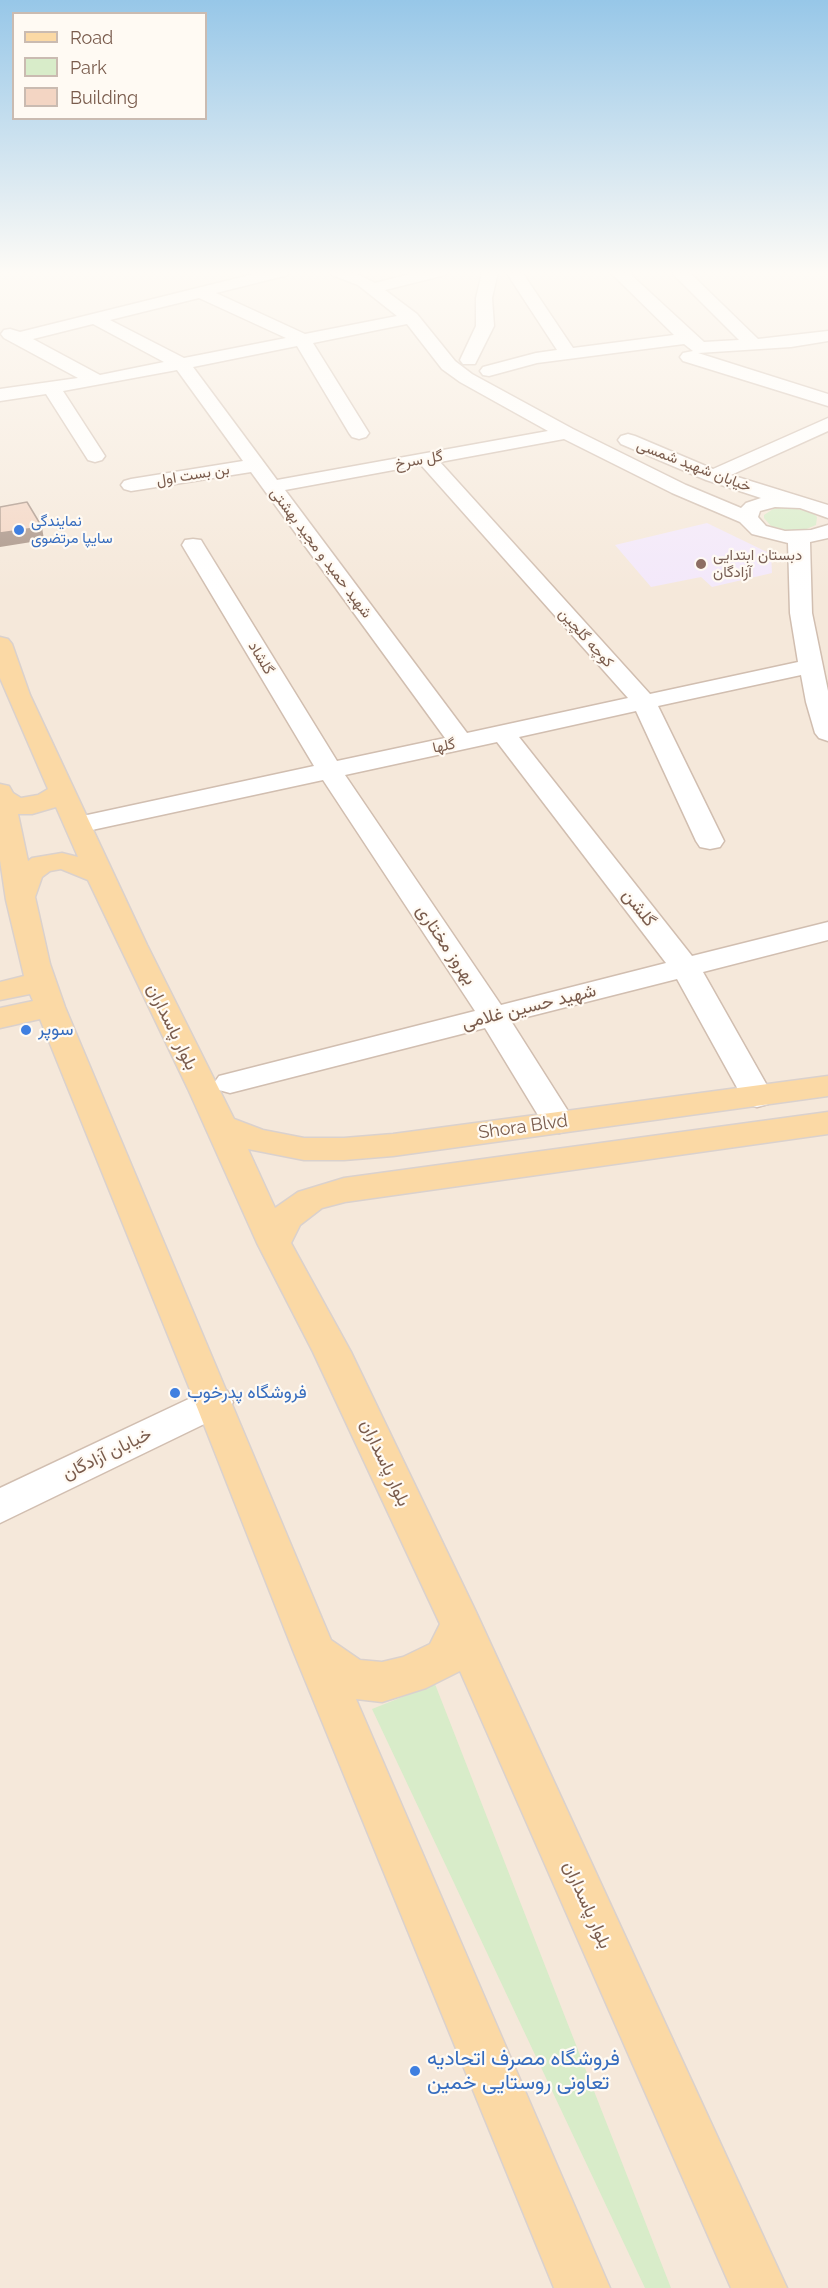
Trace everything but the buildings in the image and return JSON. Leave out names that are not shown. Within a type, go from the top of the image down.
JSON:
[{"type":"main road","name":"بلوار پاسداران","points":[[0,644],[18,695],[100,875],[274,1243],[332,1352],[461,1625],[759,2288]]},
{"type":"main road","points":[[0,795],[16,806],[32,806],[47,801],[70,808]]},
{"type":"main road","points":[[0,795],[13,885],[35,964],[46,994],[315,1653],[582,2288]]},
{"type":"main road","points":[[13,885],[42,864],[62,861],[100,875]]},
{"type":"main road","points":[[0,991],[46,994]]},
{"type":"main road","points":[[0,1018],[46,994]]},
{"type":"main road","name":"Shora Blvd","points":[[220,1126],[257,1140],[304,1149],[393,1145],[828,1086]]},
{"type":"main road","name":"Shora Blvd","points":[[274,1243],[287,1217],[310,1200],[344,1190],[828,1122]]},
{"type":"main road","points":[[393,1145],[380,1156],[383,1170],[397,1181]]},
{"type":"main road","points":[[315,1653],[352,1679],[382,1682],[411,1674],[445,1657],[461,1625]]},
{"type":"street","points":[[93,379],[97,381]]},
{"type":"street","points":[[0,395],[108,379]]},
{"type":"street","name":"شهید حمید و مجید بهشتی","points":[[192,379],[461,742]]},
{"type":"street","points":[[326,379],[359,433]]},
{"type":"street","name":"خیابان شهید شمسی","points":[[467,379],[566,433],[679,489],[747,518],[751,524],[765,532],[799,538]]},
{"type":"street","points":[[505,379],[547,401]]},
{"type":"street","points":[[759,379],[828,400]]},
{"type":"street","points":[[52,388],[95,456]]},
{"type":"street","points":[[713,476],[824,429]]},
{"type":"street","name":"خیابان شهید شمسی","points":[[609,431],[650,451],[713,476],[788,500]]},
{"type":"street","name":"گل سرخ","points":[[272,486],[566,433]]},
{"type":"street","name":"کوچه گلچین","points":[[426,459],[644,702],[710,841]]},
{"type":"street","name":"بن بست اول","points":[[131,485],[255,465]]},
{"type":"street","points":[[747,518],[748,512],[762,503],[788,500],[816,505],[828,512]]},
{"type":"street","points":[[828,531],[799,538],[801,613],[817,634],[811,666],[818,702],[828,733]]},
{"type":"street","name":"گلشاد","points":[[193,545],[330,771]]},
{"type":"street","name":"گلها","points":[[70,808],[330,771],[811,666]]},
{"type":"street","name":"گلشن","points":[[503,733],[685,967],[758,1096]]},
{"type":"street","name":"بهروز مختاری","points":[[330,771],[493,1016],[559,1122]]},
{"type":"street","name":"شهید حسین غلامی","points":[[230,1083],[828,931]]},
{"type":"street","name":"خیابان آزادگان","points":[[0,1506],[214,1402]]},
{"type":"shaded area","points":[[0,379],[828,379],[828,2288],[0,2288]]},
{"type":"shaded area","name":"دبستان ابتدایی آزادگان","points":[[707,523],[771,554],[772,573],[712,587],[701,577],[651,587],[615,545]]},
{"type":"green space","points":[[789,507],[813,513],[817,517],[816,525],[804,530],[787,530],[771,526],[764,518],[764,515],[773,509]]},
{"type":"green space","points":[[435,1684],[671,2288],[645,2288],[372,1709]]},
{"type":"place","name":"نمایندگی سایپا مرتضوی","points":[[19,530]]},
{"type":"place","name":"دبستان ابتدایی آزادگان","points":[[701,564]]},
{"type":"place","name":"سوپر","points":[[26,1030]]},
{"type":"place","name":"فروشگاه پدرخوب","points":[[175,1393]]},
{"type":"place","name":"فروشگاه مصرف اتحادیه تعاونی روستایی خمین","points":[[415,2071]]}]
